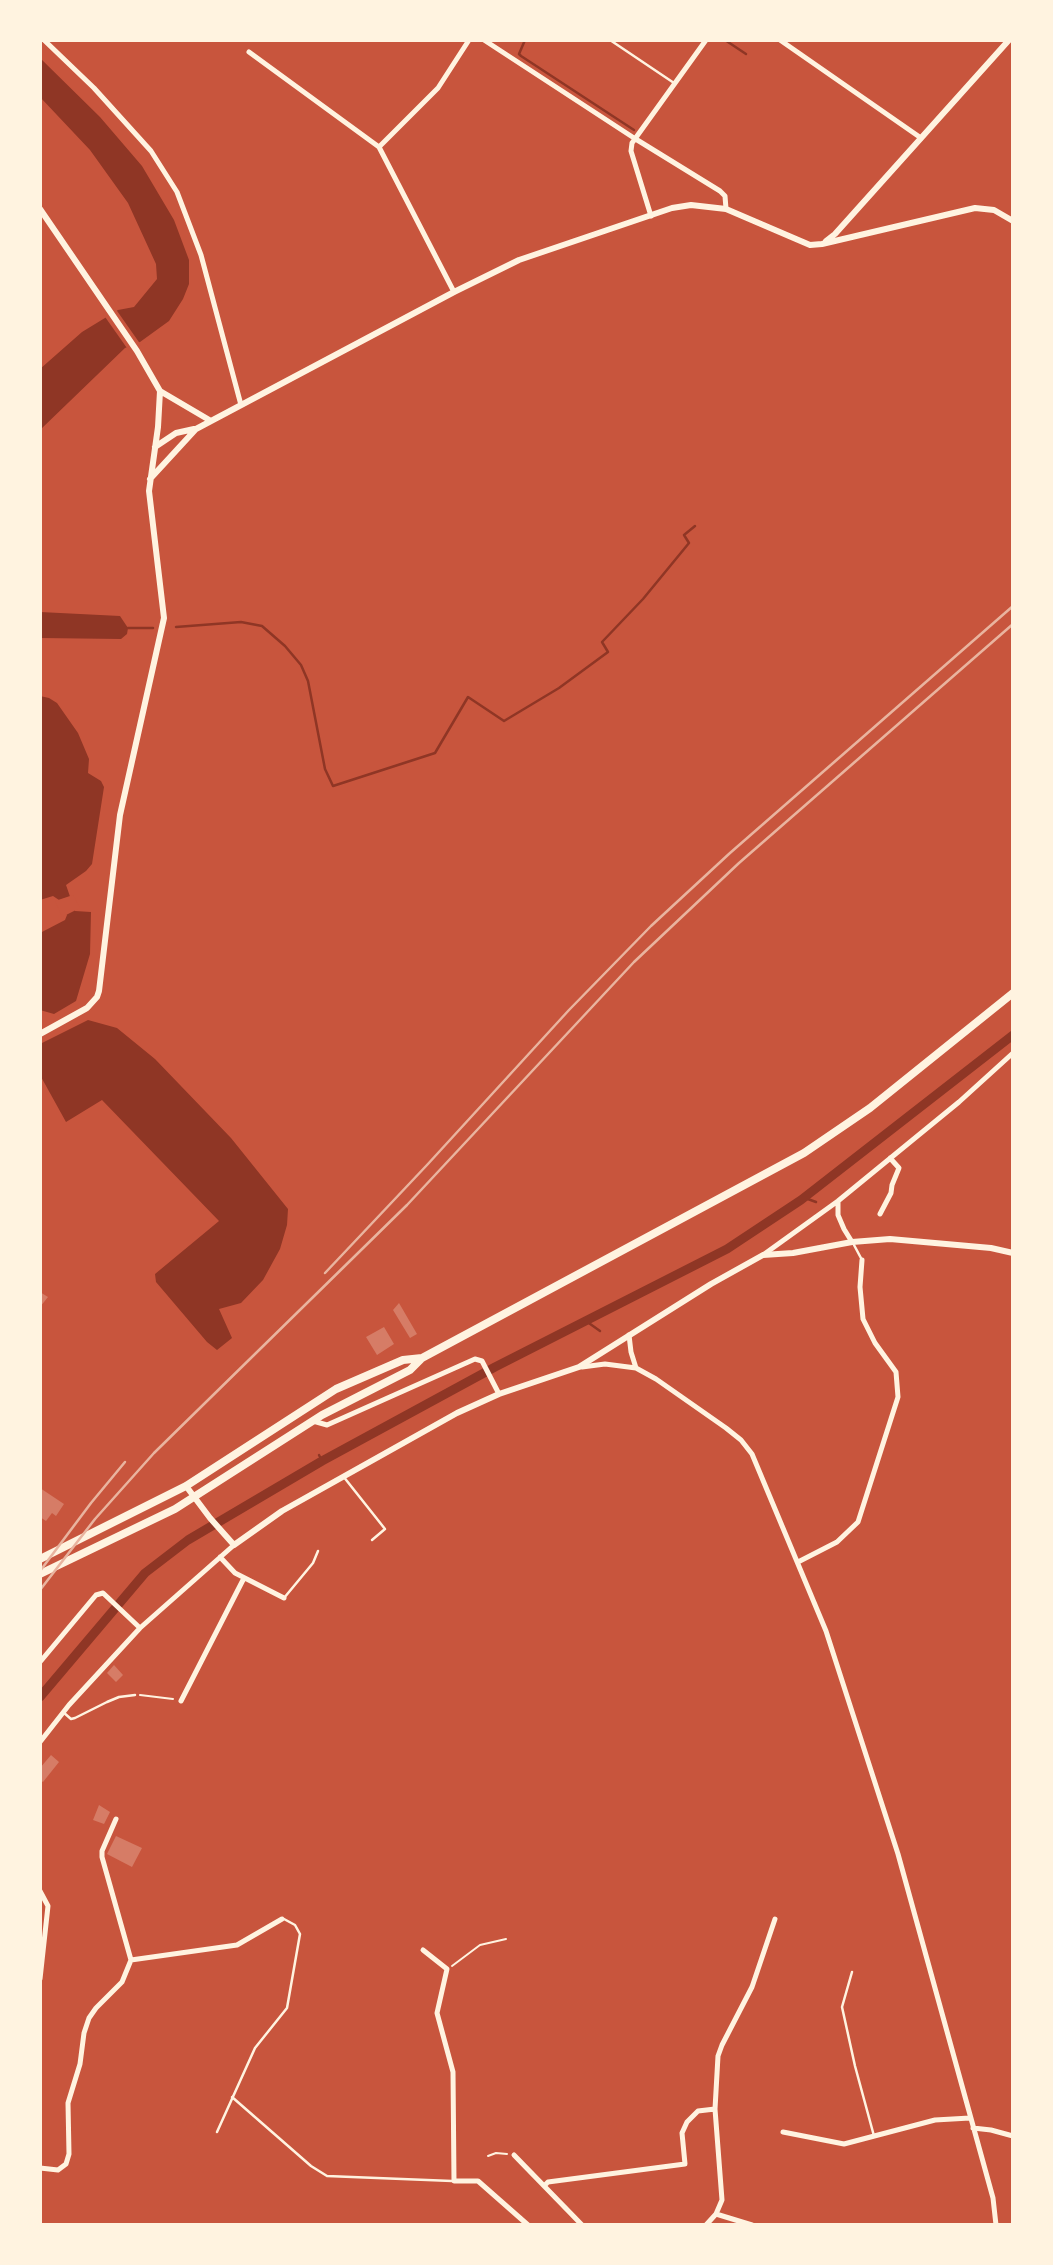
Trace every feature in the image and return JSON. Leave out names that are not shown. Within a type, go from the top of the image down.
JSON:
[{"type":"main road","points":[[40,1574],[195,1497],[313,1421],[352,1398],[410,1370],[422,1358],[804,1153],[870,1108],[1013,993]]},
{"type":"main road","points":[[40,1559],[187,1486],[336,1389],[403,1360],[422,1358]]},
{"type":"street","points":[[44,40],[94,88],[144,143],[177,192],[201,255],[241,405]]},
{"type":"street","points":[[379,147],[438,88],[469,40]]},
{"type":"street","points":[[484,40],[720,191],[725,196],[726,209]]},
{"type":"street","points":[[651,216],[631,151],[634,138],[706,40]]},
{"type":"street","points":[[780,40],[920,138]]},
{"type":"street","points":[[822,244],[835,234],[1009,40]]},
{"type":"street","points":[[248,52],[379,147],[454,292]]},
{"type":"street","points":[[150,479],[196,429],[454,292],[519,260],[651,216],[691,205],[726,209],[804,243],[822,244],[975,208],[994,210],[1013,221]]},
{"type":"street","points":[[40,209],[137,351],[160,391],[211,421]]},
{"type":"street","points":[[40,1034],[87,1008],[97,997],[101,984],[120,815],[163,631],[163,603],[150,503],[150,479],[160,391]]},
{"type":"street","points":[[155,447],[176,433],[196,429]]},
{"type":"street","points":[[579,1367],[711,1284],[763,1255],[838,1201],[959,1102],[1013,1053]]},
{"type":"street","points":[[880,1214],[891,1193],[899,1168],[890,1158]]},
{"type":"street","points":[[838,1201],[841,1222],[852,1242]]},
{"type":"street","points":[[763,1255],[793,1253],[852,1242],[907,1239],[991,1248],[1013,1254]]},
{"type":"street","points":[[798,1562],[837,1542],[858,1522],[898,1397],[896,1373],[875,1343],[863,1319],[860,1287],[862,1260]]},
{"type":"street","points":[[629,1335],[636,1368]]},
{"type":"street","points":[[313,1421],[327,1424],[475,1359],[482,1361],[499,1394]]},
{"type":"street","points":[[40,1742],[63,1712],[141,1628],[234,1545],[273,1516],[457,1413],[499,1394],[579,1367],[604,1364],[636,1368],[686,1400],[746,1445],[827,1631],[898,1854],[993,2199],[996,2225]]},
{"type":"street","points":[[187,1486],[205,1512],[234,1545]]},
{"type":"street","points":[[220,1557],[244,1578],[284,1598]]},
{"type":"street","points":[[181,1701],[244,1578]]},
{"type":"street","points":[[40,1662],[96,1595],[103,1593],[141,1628]]},
{"type":"street","points":[[40,2168],[58,2170],[68,2160],[68,2103],[80,2064],[84,2033],[96,2008],[122,1982],[131,1959],[102,1857],[116,1819]]},
{"type":"street","points":[[40,1891],[48,1906],[40,1979]]},
{"type":"street","points":[[131,1959],[237,1945],[282,1919]]},
{"type":"street","points":[[706,2225],[716,2214],[722,2200],[715,2109],[718,2056],[752,1987],[775,1919]]},
{"type":"street","points":[[423,1950],[447,1969],[437,2012],[453,2072],[454,2181],[478,2181],[528,2225]]},
{"type":"street","points":[[544,2186],[548,2182],[685,2164],[682,2133],[687,2122],[698,2111],[715,2109]]},
{"type":"street","points":[[783,2132],[844,2144],[935,2120],[970,2118]]},
{"type":"street","points":[[973,2128],[1013,2136]]},
{"type":"street","points":[[514,2155],[582,2225]]},
{"type":"street","points":[[716,2214],[752,2225]]},
{"type":"lane","points":[[610,40],[674,83]]},
{"type":"lane","points":[[852,1242],[862,1260]]},
{"type":"lane","points":[[343,1476],[385,1529],[372,1540]]},
{"type":"lane","points":[[284,1598],[313,1563],[318,1551]]},
{"type":"lane","points":[[63,1712],[71,1719],[107,1702],[135,1695]]},
{"type":"lane","points":[[217,2132],[255,2048],[287,2008],[300,1934],[295,1925],[282,1919]]},
{"type":"lane","points":[[852,1972],[842,2007],[874,2136]]},
{"type":"lane","points":[[232,2097],[311,2166],[327,2176],[454,2181]]},
{"type":"path","points":[[135,1695],[181,1701]]},
{"type":"path","points":[[447,1969],[481,1945],[506,1939]]},
{"type":"path","points":[[488,2156],[496,2153],[514,2155]]},
{"type":"shaded area","points":[[40,58],[100,117],[142,166],[174,220],[189,260],[189,284],[169,321],[140,342],[125,348],[40,430],[40,369],[82,332],[118,310],[134,307],[157,279],[156,264],[128,203],[90,150],[40,97]]},
{"type":"shaded area","points":[[40,612],[120,616],[128,628],[127,634],[121,639],[40,638]]},
{"type":"shaded area","points":[[40,696],[57,703],[78,733],[89,759],[88,773],[101,781],[104,787],[92,864],[66,885],[75,911],[91,912],[90,954],[76,1001],[54,1014],[40,1010],[40,933],[65,920],[67,915],[59,900],[53,896],[40,900]]},
{"type":"shaded area","points":[[88,1020],[117,1028],[155,1059],[231,1138],[288,1209],[287,1225],[280,1249],[263,1280],[241,1303],[219,1309],[232,1338],[217,1350],[207,1342],[156,1282],[155,1274],[219,1221],[102,1100],[66,1122],[40,1075],[40,1044]]},
{"type":"pier","points":[[115,308],[141,345],[129,351],[103,314]]},
{"type":"pier","points":[[73,895],[80,908],[62,917],[55,901]]},
{"type":"building","points":[[40,1292],[48,1297],[40,1307]]},
{"type":"building","points":[[399,1303],[417,1334],[410,1338],[393,1310]]},
{"type":"building","points":[[384,1327],[394,1344],[377,1355],[366,1337]]},
{"type":"building","points":[[40,1488],[64,1504],[56,1516],[52,1513],[46,1521],[40,1517]]},
{"type":"building","points":[[114,1665],[123,1675],[116,1682],[107,1673]]},
{"type":"building","points":[[51,1755],[59,1762],[43,1782],[40,1780],[40,1768]]},
{"type":"building","points":[[99,1805],[110,1812],[104,1824],[93,1820]]},
{"type":"building","points":[[116,1836],[142,1848],[132,1867],[107,1854]]},
{"type":"waterway","points":[[525,40],[519,54],[521,56],[634,130]]},
{"type":"waterway","points":[[725,40],[746,54]]},
{"type":"waterway","points":[[176,627],[241,622],[262,626],[285,646],[301,665],[308,681],[325,769],[333,786],[435,753],[468,697],[504,721],[559,688],[608,652],[602,642],[643,599],[689,543],[684,535],[695,526]]},
{"type":"waterway","points":[[128,628],[153,628]]},
{"type":"waterway","points":[[40,1697],[145,1573],[188,1540],[322,1461],[495,1367],[727,1249],[801,1200],[1013,1035]]},
{"type":"waterway","points":[[805,1198],[816,1202]]},
{"type":"waterway","points":[[586,1321],[600,1331]]},
{"type":"waterway","points":[[319,1455],[322,1461]]},
{"type":"railway","points":[[325,1273],[569,1010],[651,926],[730,853],[1013,606]]},
{"type":"railway","points":[[40,1590],[95,1519],[154,1453],[407,1205],[634,962],[739,863],[1013,624]]},
{"type":"railway","points":[[40,1571],[125,1462]]}]
